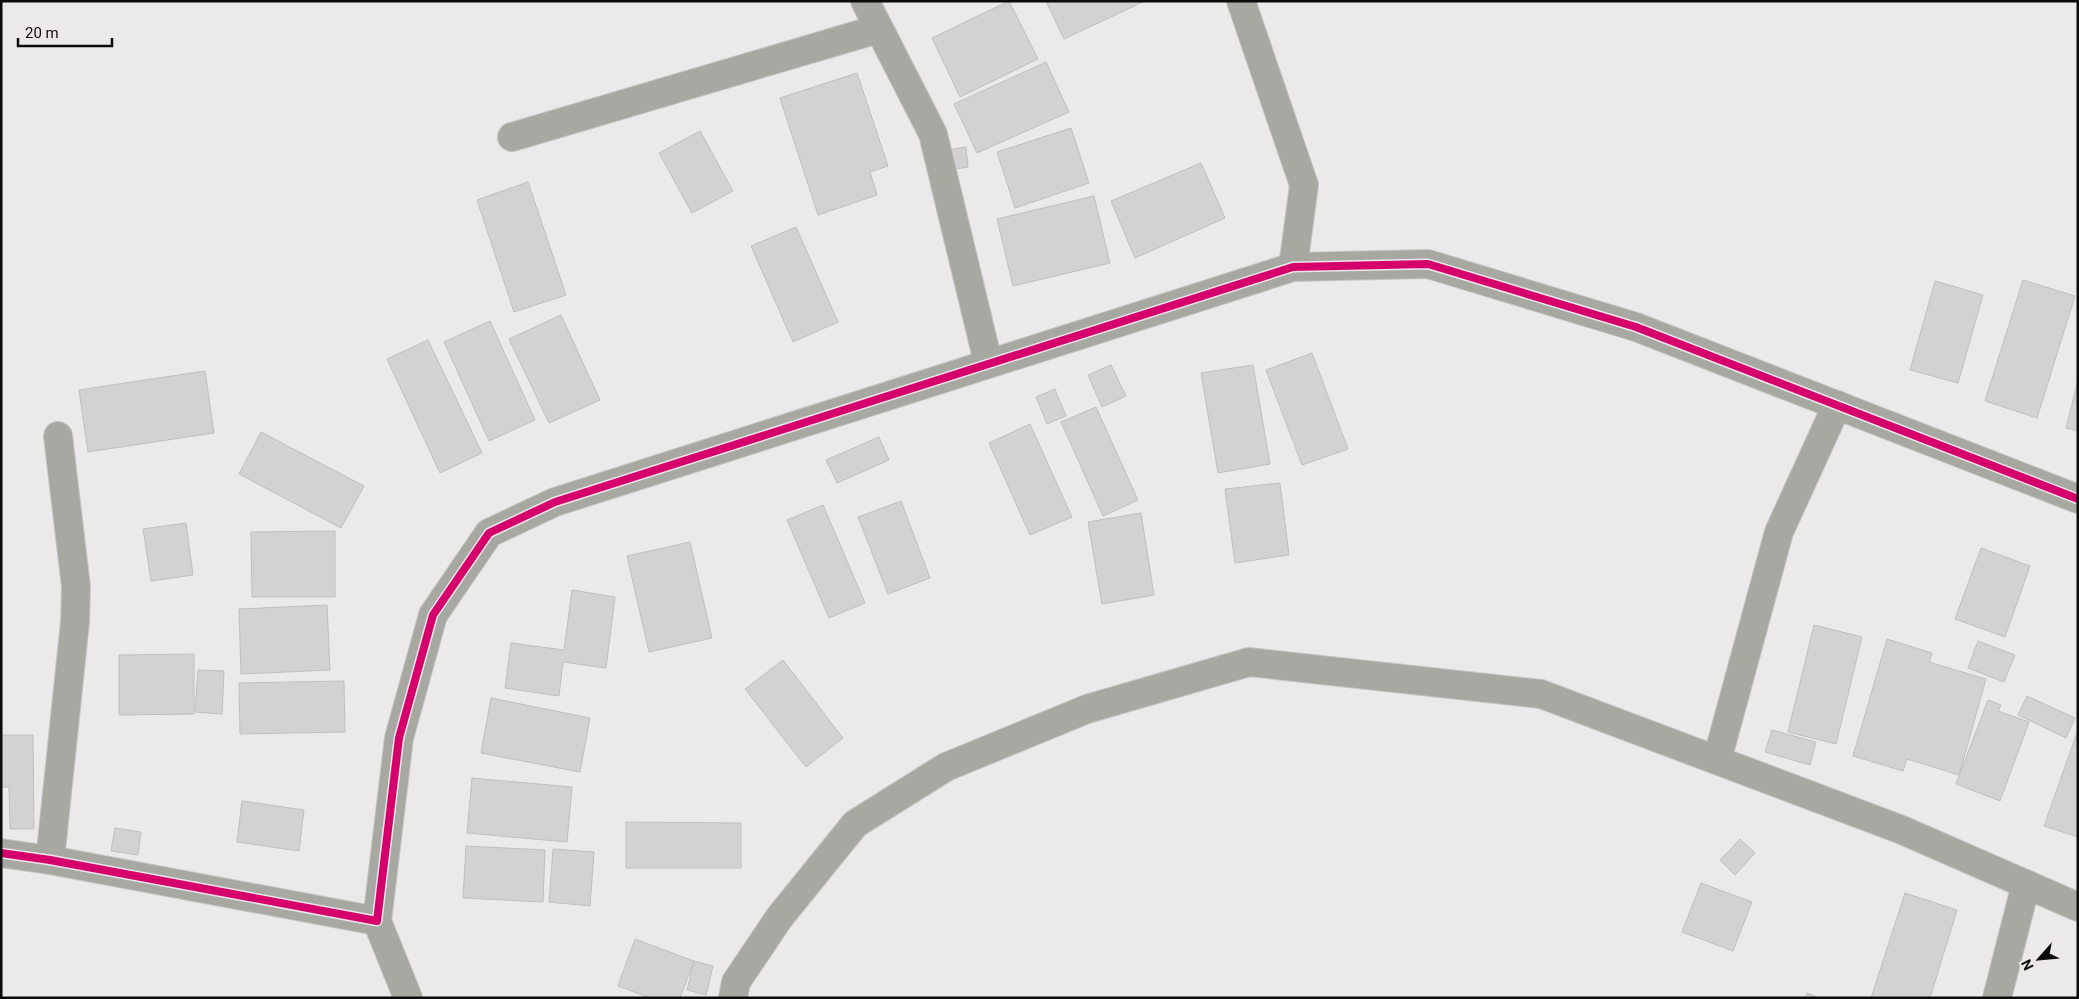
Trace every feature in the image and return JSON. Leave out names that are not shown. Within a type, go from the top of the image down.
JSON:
[{"type":"street","points":[[866,1],[878,29],[933,134],[988,362]]},
{"type":"street","points":[[1241,1],[1304,185],[1293,267]]},
{"type":"street","points":[[512,138],[878,29]]},
{"type":"street","points":[[408,998],[377,921],[399,738],[433,615],[489,534],[555,502],[988,362],[1293,267],[1428,264],[1636,327],[2078,499]]},
{"type":"street","points":[[1717,760],[1778,532],[1837,405]]},
{"type":"street","points":[[50,860],[75,622],[76,588],[58,436]]},
{"type":"street","points":[[733,998],[736,982],[779,918],[855,824],[946,767],[1087,709],[1249,662],[1541,694],[1902,830],[2078,907]]},
{"type":"street","points":[[1,853],[50,860],[377,921]]},
{"type":"street","points":[[1997,998],[2026,884]]},
{"type":"building","points":[[1009,1],[1038,59],[960,97],[932,38]]},
{"type":"building","points":[[1046,1],[1145,1],[1064,39]]},
{"type":"building","points":[[1046,62],[1069,112],[977,153],[954,104]]},
{"type":"building","points":[[857,73],[888,166],[870,172],[877,195],[818,215],[780,98]]},
{"type":"building","points":[[1071,128],[1089,183],[1015,208],[997,152]]},
{"type":"building","points":[[700,131],[733,191],[692,213],[659,153]]},
{"type":"building","points":[[966,147],[968,167],[944,171],[941,151]]},
{"type":"building","points":[[1201,163],[1225,218],[1135,258],[1111,201]]},
{"type":"building","points":[[528,182],[566,295],[514,312],[477,200]]},
{"type":"building","points":[[1094,196],[1110,263],[1013,286],[997,219]]},
{"type":"building","points":[[796,227],[838,322],[793,342],[751,246]]},
{"type":"building","points":[[2023,280],[2075,296],[2037,418],[1985,401]]},
{"type":"building","points":[[1935,281],[1983,295],[1958,383],[1910,370]]},
{"type":"building","points":[[561,315],[600,400],[549,423],[509,339]]},
{"type":"building","points":[[490,321],[535,420],[489,441],[444,342]]},
{"type":"building","points":[[428,340],[482,453],[440,473],[387,359]]},
{"type":"building","points":[[1312,353],[1348,449],[1302,465],[1266,370]]},
{"type":"building","points":[[1111,365],[1126,396],[1102,407],[1088,375]]},
{"type":"building","points":[[1253,365],[1270,464],[1218,473],[1201,373]]},
{"type":"building","points":[[205,371],[214,433],[88,452],[79,390]]},
{"type":"building","points":[[2078,380],[2078,431],[2066,428]]},
{"type":"building","points":[[1055,389],[1066,416],[1047,424],[1036,397]]},
{"type":"building","points":[[1096,407],[1138,500],[1103,516],[1061,422]]},
{"type":"building","points":[[1030,424],[1072,517],[1030,535],[989,443]]},
{"type":"building","points":[[261,432],[364,486],[341,528],[239,474]]},
{"type":"building","points":[[879,437],[889,460],[837,483],[826,460]]},
{"type":"building","points":[[1280,483],[1289,555],[1235,563],[1225,489]]},
{"type":"building","points":[[901,501],[930,578],[888,594],[858,517]]},
{"type":"building","points":[[823,505],[865,603],[829,618],[787,520]]},
{"type":"building","points":[[1141,513],[1154,595],[1102,604],[1088,522]]},
{"type":"building","points":[[186,523],[193,575],[151,581],[143,529]]},
{"type":"building","points":[[335,531],[335,597],[252,597],[251,532]]},
{"type":"building","points":[[690,542],[712,638],[649,652],[627,556]]},
{"type":"building","points":[[1981,548],[2030,566],[2005,637],[1955,619]]},
{"type":"building","points":[[572,590],[615,597],[606,668],[563,662],[559,696],[505,688],[511,643],[564,650]]},
{"type":"building","points":[[327,605],[330,670],[241,674],[239,609]]},
{"type":"building","points":[[1814,625],[1862,637],[1836,744],[1788,732]]},
{"type":"building","points":[[1887,639],[1932,653],[1929,662],[1986,679],[1959,775],[1907,759],[1903,771],[1853,756]]},
{"type":"building","points":[[1978,641],[2015,655],[2004,682],[1968,668]]},
{"type":"building","points":[[194,654],[194,714],[119,715],[119,655]]},
{"type":"building","points":[[783,660],[843,738],[806,767],[745,689]]},
{"type":"building","points":[[198,670],[224,671],[222,714],[195,712]]},
{"type":"building","points":[[344,681],[345,732],[240,734],[239,683]]},
{"type":"building","points":[[2027,696],[2075,718],[2066,738],[2018,715]]},
{"type":"building","points":[[491,698],[590,718],[580,772],[481,753]]},
{"type":"building","points":[[1988,700],[2001,705],[1998,711],[2029,722],[2000,801],[1956,784]]},
{"type":"building","points":[[1772,730],[1816,742],[1810,765],[1765,752]]},
{"type":"building","points":[[2078,730],[2078,837],[2044,826]]},
{"type":"building","points":[[1,735],[33,735],[34,829],[10,829],[9,787],[1,787]]},
{"type":"building","points":[[472,778],[572,787],[567,842],[467,833]]},
{"type":"building","points":[[242,801],[304,810],[299,851],[237,842]]},
{"type":"building","points":[[626,822],[741,823],[741,868],[626,868]]},
{"type":"building","points":[[115,828],[141,832],[138,855],[111,851]]},
{"type":"building","points":[[1740,839],[1755,853],[1735,875],[1720,860]]},
{"type":"building","points":[[466,846],[545,850],[543,902],[463,898]]},
{"type":"building","points":[[553,849],[594,852],[590,906],[549,902]]},
{"type":"building","points":[[1701,883],[1752,902],[1733,951],[1682,932]]},
{"type":"building","points":[[1905,893],[1957,910],[1930,998],[1871,998]]},
{"type":"building","points":[[635,939],[694,961],[680,998],[650,998],[618,986]]},
{"type":"building","points":[[694,961],[713,966],[706,995],[687,990]]},
{"type":"building","points":[[1807,993],[1819,998],[1805,998]]},
{"type":"cycle path","points":[[1,853],[50,860],[377,921],[399,738],[433,615],[489,533],[555,502],[1293,267],[1428,264],[1636,327],[2078,499]]}]
